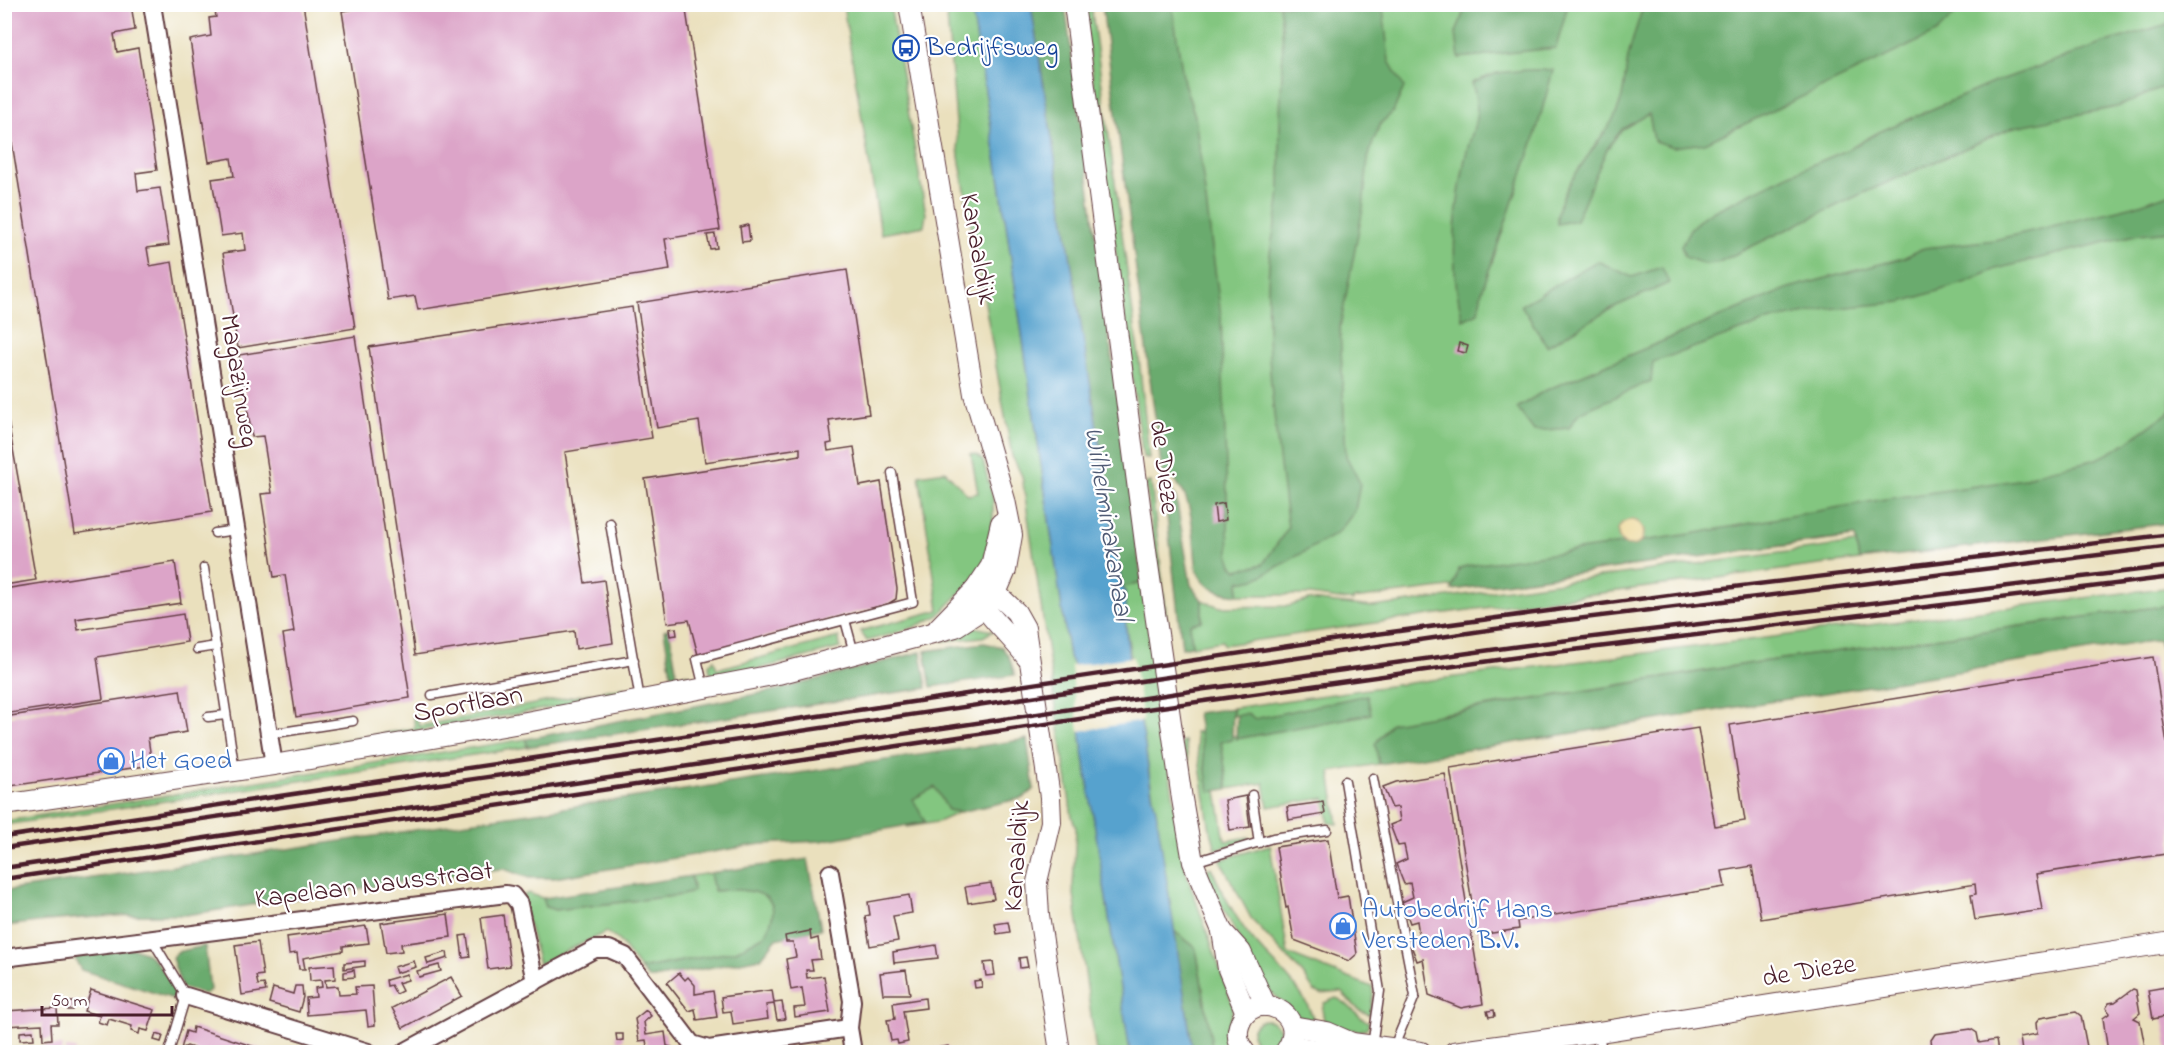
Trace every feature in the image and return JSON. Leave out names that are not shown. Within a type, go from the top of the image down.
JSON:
[{"type":"street","name":"Magazijnweg","points":[[152,4],[274,765]]},
{"type":"street","name":"Kanaaldijk","points":[[909,4],[975,394],[1005,500],[1012,535],[1005,570],[996,593],[983,609]]},
{"type":"street","name":"de Dieze","points":[[1074,4],[1147,558],[1193,862],[1222,931],[1228,969],[1246,1013]]},
{"type":"street","name":"Kanaaldijk","points":[[1005,500],[991,566],[975,590],[983,609],[1012,636],[1030,662]]},
{"type":"street","points":[[936,630],[975,590],[996,593]]},
{"type":"street","name":"Kanaaldijk","points":[[996,593],[1016,612],[1025,628],[1050,797],[1051,822],[1037,882],[1039,915],[1060,1053]]},
{"type":"street","name":"Sportlaan","points":[[4,805],[274,765],[778,674],[936,630],[955,627],[983,609]]},
{"type":"street","points":[[830,873],[852,1001],[849,1029],[853,1053]]},
{"type":"street","name":"Kapelaan Nausstraat","points":[[153,941],[512,895],[519,904],[535,982]]},
{"type":"street","name":"de Dieze","points":[[1222,931],[1241,952],[1266,1005]]},
{"type":"street","points":[[4,958],[153,941]]},
{"type":"street","name":"de Dieze","points":[[1454,1053],[2172,942]]},
{"type":"street","points":[[404,1053],[595,950],[609,950],[625,956],[692,1044],[709,1051],[849,1029]]},
{"type":"street","points":[[186,996],[368,1053]]},
{"type":"street","points":[[1245,1053],[1239,1043],[1238,1030],[1246,1013],[1266,1005],[1285,1014],[1292,1026],[1288,1050],[1317,1050],[1352,1043]]},
{"type":"street","points":[[1292,1026],[1327,1032],[1352,1043],[1392,1051],[1421,1053]]},
{"type":"lane","points":[[704,688],[697,659],[913,602],[892,473]]},
{"type":"lane","points":[[610,522],[640,700]]},
{"type":"lane","points":[[215,533],[236,530]]},
{"type":"lane","points":[[204,568],[235,771]]},
{"type":"lane","points":[[845,620],[854,653]]},
{"type":"lane","points":[[197,649],[216,646]]},
{"type":"lane","points":[[432,695],[634,660]]},
{"type":"lane","points":[[208,717],[226,715]]},
{"type":"lane","points":[[269,734],[352,721]]},
{"type":"lane","points":[[1373,778],[1415,996],[1392,1051]]},
{"type":"lane","points":[[1345,782],[1380,991],[1372,1046]]},
{"type":"lane","points":[[1252,795],[1259,843]]},
{"type":"lane","points":[[1193,862],[1259,843],[1327,830]]},
{"type":"lane","points":[[153,941],[186,996],[169,1053]]},
{"type":"lane","points":[[1599,1032],[1602,1053]]},
{"type":"green space","points":[[1466,4],[1568,5],[1556,48],[1459,58],[1456,33]]},
{"type":"green space","points":[[1644,4],[1964,5],[1936,33],[1705,143],[1673,147],[1654,141],[1649,114],[1622,129],[1607,149],[1576,220],[1557,224],[1558,211],[1570,183],[1608,128],[1618,109],[1630,51]]},
{"type":"green space","points":[[843,5],[890,5],[926,214],[924,226],[881,234]]},
{"type":"green space","points":[[946,5],[971,5],[999,176],[1069,657],[1074,666],[1081,738],[1130,1052],[1096,1052],[1073,887],[1076,828],[1072,817],[1022,476],[1012,456],[959,157]]},
{"type":"green space","points":[[1031,5],[1065,5],[1142,583],[1122,587]]},
{"type":"green space","points":[[1083,5],[1091,5],[1139,358],[1149,458],[1143,457]]},
{"type":"green space","points":[[1102,5],[1172,5],[1184,83],[1195,116],[1221,316],[1229,555],[1232,565],[1237,570],[1263,564],[1288,528],[1272,396],[1268,330],[1270,256],[1280,180],[1283,47],[1279,5],[1388,5],[1383,8],[1389,61],[1404,87],[1393,112],[1381,123],[1368,159],[1363,208],[1340,327],[1346,456],[1360,483],[1355,511],[1338,533],[1256,579],[1239,582],[1238,595],[1213,589],[1200,577],[1197,571],[1191,515],[1187,501],[1182,489],[1162,472]]},
{"type":"green space","points":[[1130,5],[2171,5],[2171,498],[1353,599],[1353,601],[1310,595],[1238,595],[1238,582],[1223,585]]},
{"type":"green space","points":[[2171,23],[2171,84],[2117,107],[2014,127],[1859,195],[1717,263],[1704,264],[1685,257],[1681,246],[1690,229],[1704,216],[1788,175],[1847,150],[1879,132],[1995,82],[2113,40]]},
{"type":"green space","points":[[1553,70],[1534,140],[1482,291],[1478,313],[1463,320],[1456,281],[1454,242],[1461,183],[1476,117],[1477,107],[1472,83],[1497,73]]},
{"type":"green space","points":[[2171,193],[2171,231],[2139,234],[1996,269],[1967,282],[1902,302],[1827,309],[1771,320],[1653,362],[1651,381],[1579,413],[1569,428],[1534,431],[1517,408],[1544,391],[1789,288],[1903,258],[1924,248],[1994,240],[2134,206]]},
{"type":"green space","points":[[1597,261],[1632,277],[1662,267],[1669,283],[1614,307],[1547,346],[1521,305]]},
{"type":"green space","points":[[2171,411],[2171,523],[1859,560],[1855,536],[1452,590],[1459,569],[1466,566],[1691,534],[1879,500],[2024,479],[2042,472],[2096,459],[2124,444]]},
{"type":"green space","points":[[971,454],[977,455],[983,461],[993,498],[993,520],[983,569],[938,616],[912,628],[867,641],[860,631],[939,610],[919,475],[945,471],[968,495],[978,493]]},
{"type":"green space","points":[[1151,482],[1168,629],[1165,630],[1146,483]]},
{"type":"green space","points":[[1164,490],[1172,492],[1176,498],[1191,585],[1202,600],[1202,621],[1190,624],[1192,646],[1182,648]]},
{"type":"green space","points":[[1856,543],[1859,560],[1430,615],[1224,645],[1222,641],[1192,646],[1190,624],[1202,621],[1202,600],[1220,607],[1289,606],[1309,600],[1373,607]]},
{"type":"green space","points":[[1142,583],[1180,842],[1187,875],[1233,1006],[1229,1030],[1234,1052],[1213,1052],[1195,947],[1174,931],[1124,614],[1125,591],[1122,587]]},
{"type":"green space","points":[[2171,587],[2171,605],[1753,663],[1441,714],[1376,744],[1379,764],[1330,772],[1338,824],[1329,823],[1325,798],[1268,807],[1264,783],[1228,789],[1221,742],[1232,740],[1232,736],[1236,739],[1370,714],[1367,696],[1255,719],[1249,714],[1234,716],[1233,708],[1431,680]]},
{"type":"green space","points":[[2171,605],[2171,650],[2160,646],[2158,640],[1379,764],[1375,744],[1391,723],[1753,663]]},
{"type":"green space","points":[[974,627],[993,631],[983,637],[943,641],[942,637]]},
{"type":"green space","points":[[669,629],[677,675],[688,674],[691,677],[689,681],[655,688],[652,684],[672,680],[664,630]]},
{"type":"green space","points":[[839,637],[840,648],[716,677],[710,673],[709,665],[714,660],[717,669]]},
{"type":"green space","points":[[984,643],[1002,647],[1009,657],[1015,675],[931,687],[925,651]]},
{"type":"green space","points":[[921,652],[927,688],[527,747],[526,739],[777,690]]},
{"type":"green space","points":[[624,687],[625,692],[614,697],[302,751],[301,747],[415,728],[413,715],[416,714],[419,726]]},
{"type":"green space","points":[[1367,695],[1371,714],[1236,739],[1237,715],[1249,714],[1255,719]]},
{"type":"green space","points":[[1233,708],[1232,740],[1221,742],[1228,789],[1209,792],[1197,713]]},
{"type":"green space","points":[[1195,732],[1200,732],[1209,791],[1217,791],[1225,841],[1248,837],[1249,841],[1216,849],[1209,825]]},
{"type":"green space","points":[[526,739],[527,747],[5,825],[5,821]]},
{"type":"green space","points":[[1027,739],[1034,789],[1023,798],[960,812],[948,810],[935,787],[913,799],[925,822],[821,841],[761,844],[554,878],[529,878],[504,869],[477,871],[186,915],[95,917],[5,926],[5,891]]},
{"type":"green space","points":[[1185,741],[1203,846],[1198,845],[1181,742]]},
{"type":"green space","points":[[935,787],[948,810],[960,812],[938,822],[906,827],[925,822],[912,799]]},
{"type":"green space","points":[[1270,845],[1288,954],[1372,987],[1370,1015],[1359,1010],[1341,992],[1321,994],[1314,991],[1303,974],[1252,920],[1220,860]]},
{"type":"green space","points":[[808,859],[821,929],[776,939],[761,958],[649,979],[640,969],[736,951],[765,935],[772,920],[773,908],[769,900],[751,891],[714,891],[710,873]]},
{"type":"green space","points":[[1211,867],[1240,922],[1252,939],[1297,988],[1315,1024],[1303,1020],[1263,985],[1209,881],[1205,871]]},
{"type":"green space","points":[[710,873],[714,891],[751,891],[769,900],[773,908],[772,920],[765,935],[736,951],[640,969],[618,940],[606,932],[539,964],[521,897],[528,893],[543,898],[546,907],[555,910],[682,895],[690,893],[693,886],[691,876]]},
{"type":"green space","points":[[691,876],[693,891],[682,895],[555,910],[546,907],[543,898]]},
{"type":"green space","points":[[1174,931],[1195,947],[1213,1052],[1193,1052]]},
{"type":"green space","points":[[205,946],[210,990],[205,994],[182,988],[172,958],[177,952]]},
{"type":"green space","points":[[131,948],[146,954],[159,965],[178,994],[177,1000],[81,970],[74,957]]},
{"type":"green space","points":[[1336,998],[1369,1022],[1367,1028],[1359,1031],[1325,1026],[1322,1009],[1324,1003]]},
{"type":"green space","points":[[1266,1020],[1276,1024],[1280,1034],[1276,1044],[1266,1048],[1256,1044],[1252,1034],[1256,1024]]},
{"type":"sand","points":[[1631,520],[1640,524],[1644,533],[1640,542],[1631,546],[1622,542],[1618,533],[1622,524]]},
{"type":"water","name":"Wilhelminakanaal","points":[[971,5],[1031,5],[1122,587],[1125,591],[1129,660],[1156,810],[1193,1052],[1130,1052],[1081,738],[1074,666],[1069,657],[999,176]]},
{"type":"pier","points":[[1133,657],[1143,721],[1079,731],[1071,666]]},
{"type":"building","points":[[131,4],[135,30],[114,34],[117,52],[138,48],[157,170],[136,173],[138,191],[160,188],[169,245],[147,248],[150,266],[172,262],[212,512],[75,534],[4,93],[4,6]]},
{"type":"building","points":[[184,4],[206,4],[207,7],[185,10]]},
{"type":"building","points":[[303,4],[355,328],[238,348],[223,253],[245,250],[243,233],[221,236],[212,179],[234,176],[231,158],[209,162],[190,40],[211,36],[209,18],[216,17],[214,5]]},
{"type":"building","points":[[385,4],[685,4],[720,230],[665,239],[670,270],[418,310],[415,296],[388,300],[342,11]]},
{"type":"building","points":[[748,225],[750,241],[742,242],[740,227]]},
{"type":"building","points":[[715,234],[717,248],[710,249],[707,235]]},
{"type":"building","points":[[847,270],[869,414],[829,420],[832,443],[827,444],[828,451],[854,447],[860,486],[881,482],[897,589],[896,599],[888,604],[698,655],[689,620],[667,623],[645,479],[800,455],[800,448],[705,462],[699,421],[657,428],[637,303]]},
{"type":"building","points":[[632,307],[652,438],[565,452],[585,583],[604,580],[613,643],[576,649],[574,631],[415,655],[369,347]]},
{"type":"building","points":[[355,336],[410,698],[296,717],[283,634],[294,632],[285,575],[274,577],[261,494],[272,493],[263,436],[252,437],[239,355]]},
{"type":"building","points":[[1459,343],[1468,346],[1466,353],[1457,351]]},
{"type":"building","points":[[4,398],[36,580],[4,585]]},
{"type":"building","points":[[1224,503],[1226,520],[1216,522],[1214,505]]},
{"type":"building","points":[[175,562],[181,603],[76,619],[78,630],[183,614],[187,642],[97,657],[103,699],[4,714],[4,589]]},
{"type":"building","points":[[676,628],[677,635],[670,636],[669,629]]},
{"type":"building","points":[[2153,657],[2172,774],[2172,853],[2036,874],[2042,910],[1975,920],[1971,895],[1976,894],[1975,884],[1761,919],[1752,866],[1722,871],[1725,887],[1518,921],[1519,929],[1479,935],[1450,768],[1698,728],[1715,826],[1745,821],[1730,725]]},
{"type":"building","points":[[180,690],[187,732],[148,738],[152,765],[4,787],[4,717]]},
{"type":"building","points":[[1445,774],[1483,1004],[1461,1008],[1429,995],[1423,959],[1417,961],[1409,940],[1419,935],[1417,921],[1410,923],[1402,902],[1413,897],[1410,883],[1404,884],[1396,864],[1407,859],[1404,845],[1398,846],[1390,825],[1400,821],[1398,807],[1392,808],[1383,787],[1396,782]]},
{"type":"building","points":[[1246,796],[1250,827],[1230,830],[1225,800]]},
{"type":"building","points":[[1323,802],[1325,814],[1289,820],[1287,807]]},
{"type":"building","points":[[1328,839],[1337,898],[1348,896],[1357,954],[1349,961],[1294,940],[1288,907],[1286,908],[1276,847]]},
{"type":"building","points":[[991,883],[994,899],[968,903],[965,887]]},
{"type":"building","points":[[909,895],[912,913],[893,916],[898,941],[870,946],[865,916],[870,915],[868,902]]},
{"type":"building","points":[[448,914],[451,937],[401,944],[402,951],[386,953],[381,923]]},
{"type":"building","points":[[503,915],[510,966],[488,969],[481,918]]},
{"type":"building","points":[[1008,922],[1010,932],[997,934],[995,924]]},
{"type":"building","points":[[366,926],[369,943],[343,946],[343,951],[303,958],[305,969],[299,969],[297,953],[289,954],[287,937]]},
{"type":"building","points":[[810,931],[811,940],[818,938],[821,959],[811,960],[813,970],[806,970],[807,978],[824,976],[830,1012],[795,1017],[794,1008],[805,1007],[802,988],[791,990],[786,959],[796,957],[793,942],[786,942],[785,936]]},
{"type":"building","points":[[467,935],[470,957],[463,958],[460,936]]},
{"type":"building","points":[[258,942],[263,975],[256,976],[258,985],[264,984],[266,991],[242,995],[235,945]]},
{"type":"building","points":[[936,945],[938,958],[894,963],[893,952]]},
{"type":"building","points":[[447,952],[448,958],[428,964],[426,958]]},
{"type":"building","points":[[1026,957],[1028,967],[1020,968],[1019,958]]},
{"type":"building","points":[[365,961],[365,966],[344,969],[344,963]]},
{"type":"building","points":[[414,961],[416,967],[396,973],[394,967]]},
{"type":"building","points":[[993,962],[995,975],[986,976],[984,963]]},
{"type":"building","points":[[334,965],[335,979],[325,980],[326,987],[338,986],[339,995],[356,994],[355,987],[372,986],[375,1025],[368,1026],[366,1010],[307,1015],[306,998],[316,997],[315,988],[322,987],[321,980],[310,981],[309,967]]},
{"type":"building","points":[[439,965],[441,971],[419,977],[417,971]]},
{"type":"building","points":[[354,970],[355,977],[344,978],[344,972]]},
{"type":"building","points":[[906,970],[910,994],[883,994],[880,973]]},
{"type":"building","points":[[679,973],[685,980],[688,977],[695,985],[695,994],[713,991],[717,1017],[697,1020],[695,1009],[689,1011],[667,983]]},
{"type":"building","points":[[407,974],[408,980],[398,983],[402,991],[396,994],[391,985],[387,986],[386,980]]},
{"type":"building","points":[[451,977],[462,996],[403,1028],[392,1008]]},
{"type":"building","points":[[981,980],[982,987],[975,988],[974,981]]},
{"type":"building","points":[[295,986],[302,986],[303,997],[299,1012],[269,1003],[273,988],[293,994]]},
{"type":"building","points":[[2172,986],[2172,1052],[2169,1052],[2163,1017],[2153,1019],[2148,990]]},
{"type":"building","points":[[2133,989],[2136,990],[2140,1013],[2134,1018],[2140,1021],[2146,1052],[2108,1052],[2103,1018],[2110,1013],[2106,1008],[2109,1003],[2115,1002]]},
{"type":"building","points":[[91,990],[155,1010],[148,1031],[140,1029],[139,1034],[131,1031],[132,1026],[109,1019],[107,1025],[98,1022],[100,1016],[84,1011]]},
{"type":"building","points":[[772,990],[774,1003],[782,1002],[785,1019],[777,1020],[774,1004],[766,1005],[768,1019],[733,1024],[731,1011],[723,1012],[721,997]]},
{"type":"building","points":[[925,998],[926,1008],[903,1011],[908,1042],[898,1044],[897,1040],[891,1041],[887,1020],[895,1019],[893,1003]]},
{"type":"building","points":[[68,1002],[73,1002],[73,1010],[68,1010]]},
{"type":"building","points":[[57,1008],[58,1024],[51,1024],[52,1039],[43,1040],[42,1024],[4,1026],[4,1011]]},
{"type":"building","points":[[646,1010],[651,1016],[644,1022],[646,1035],[665,1032],[667,1046],[675,1048],[676,1052],[648,1052],[646,1040],[639,1041],[635,1019]]},
{"type":"building","points":[[1494,1010],[1495,1016],[1489,1017],[1487,1011]]},
{"type":"building","points":[[2076,1012],[2081,1016],[2088,1052],[2022,1052],[2020,1037],[2037,1034],[2036,1023],[2040,1018]]},
{"type":"building","points":[[193,1027],[271,1052],[195,1052],[196,1049],[187,1046],[181,1049],[186,1031],[192,1033]]},
{"type":"building","points":[[1971,1029],[1977,1033],[1979,1043],[1996,1040],[1998,1052],[1933,1052],[1931,1040],[1935,1034]]},
{"type":"building","points":[[33,1031],[34,1039],[20,1040],[20,1032]]},
{"type":"building","points":[[156,1034],[163,1036],[161,1042],[154,1040]]},
{"type":"building","points":[[616,1034],[623,1034],[623,1040],[617,1041]]},
{"type":"building","points":[[43,1046],[62,1046],[61,1052],[44,1052]]},
{"type":"building","points":[[948,1046],[949,1052],[920,1052],[920,1051]]},
{"type":"building","points":[[66,1048],[75,1049],[76,1052],[66,1052]]},
{"type":"railway","points":[[4,837],[1309,643],[1684,593],[2172,534]]},
{"type":"railway","points":[[4,848],[1495,629],[2172,546]]},
{"type":"railway","points":[[4,868],[1205,689],[1520,646],[2172,566]]},
{"type":"railway","points":[[4,879],[1140,710],[1540,654],[2172,577]]},
{"type":"place","name":"Bedrijfsweg","points":[[906,48]]},
{"type":"place","name":"Het Goed","points":[[111,761]]},
{"type":"place","name":"Autobedrijf Hans Versteden B.V.","points":[[1343,926]]}]
